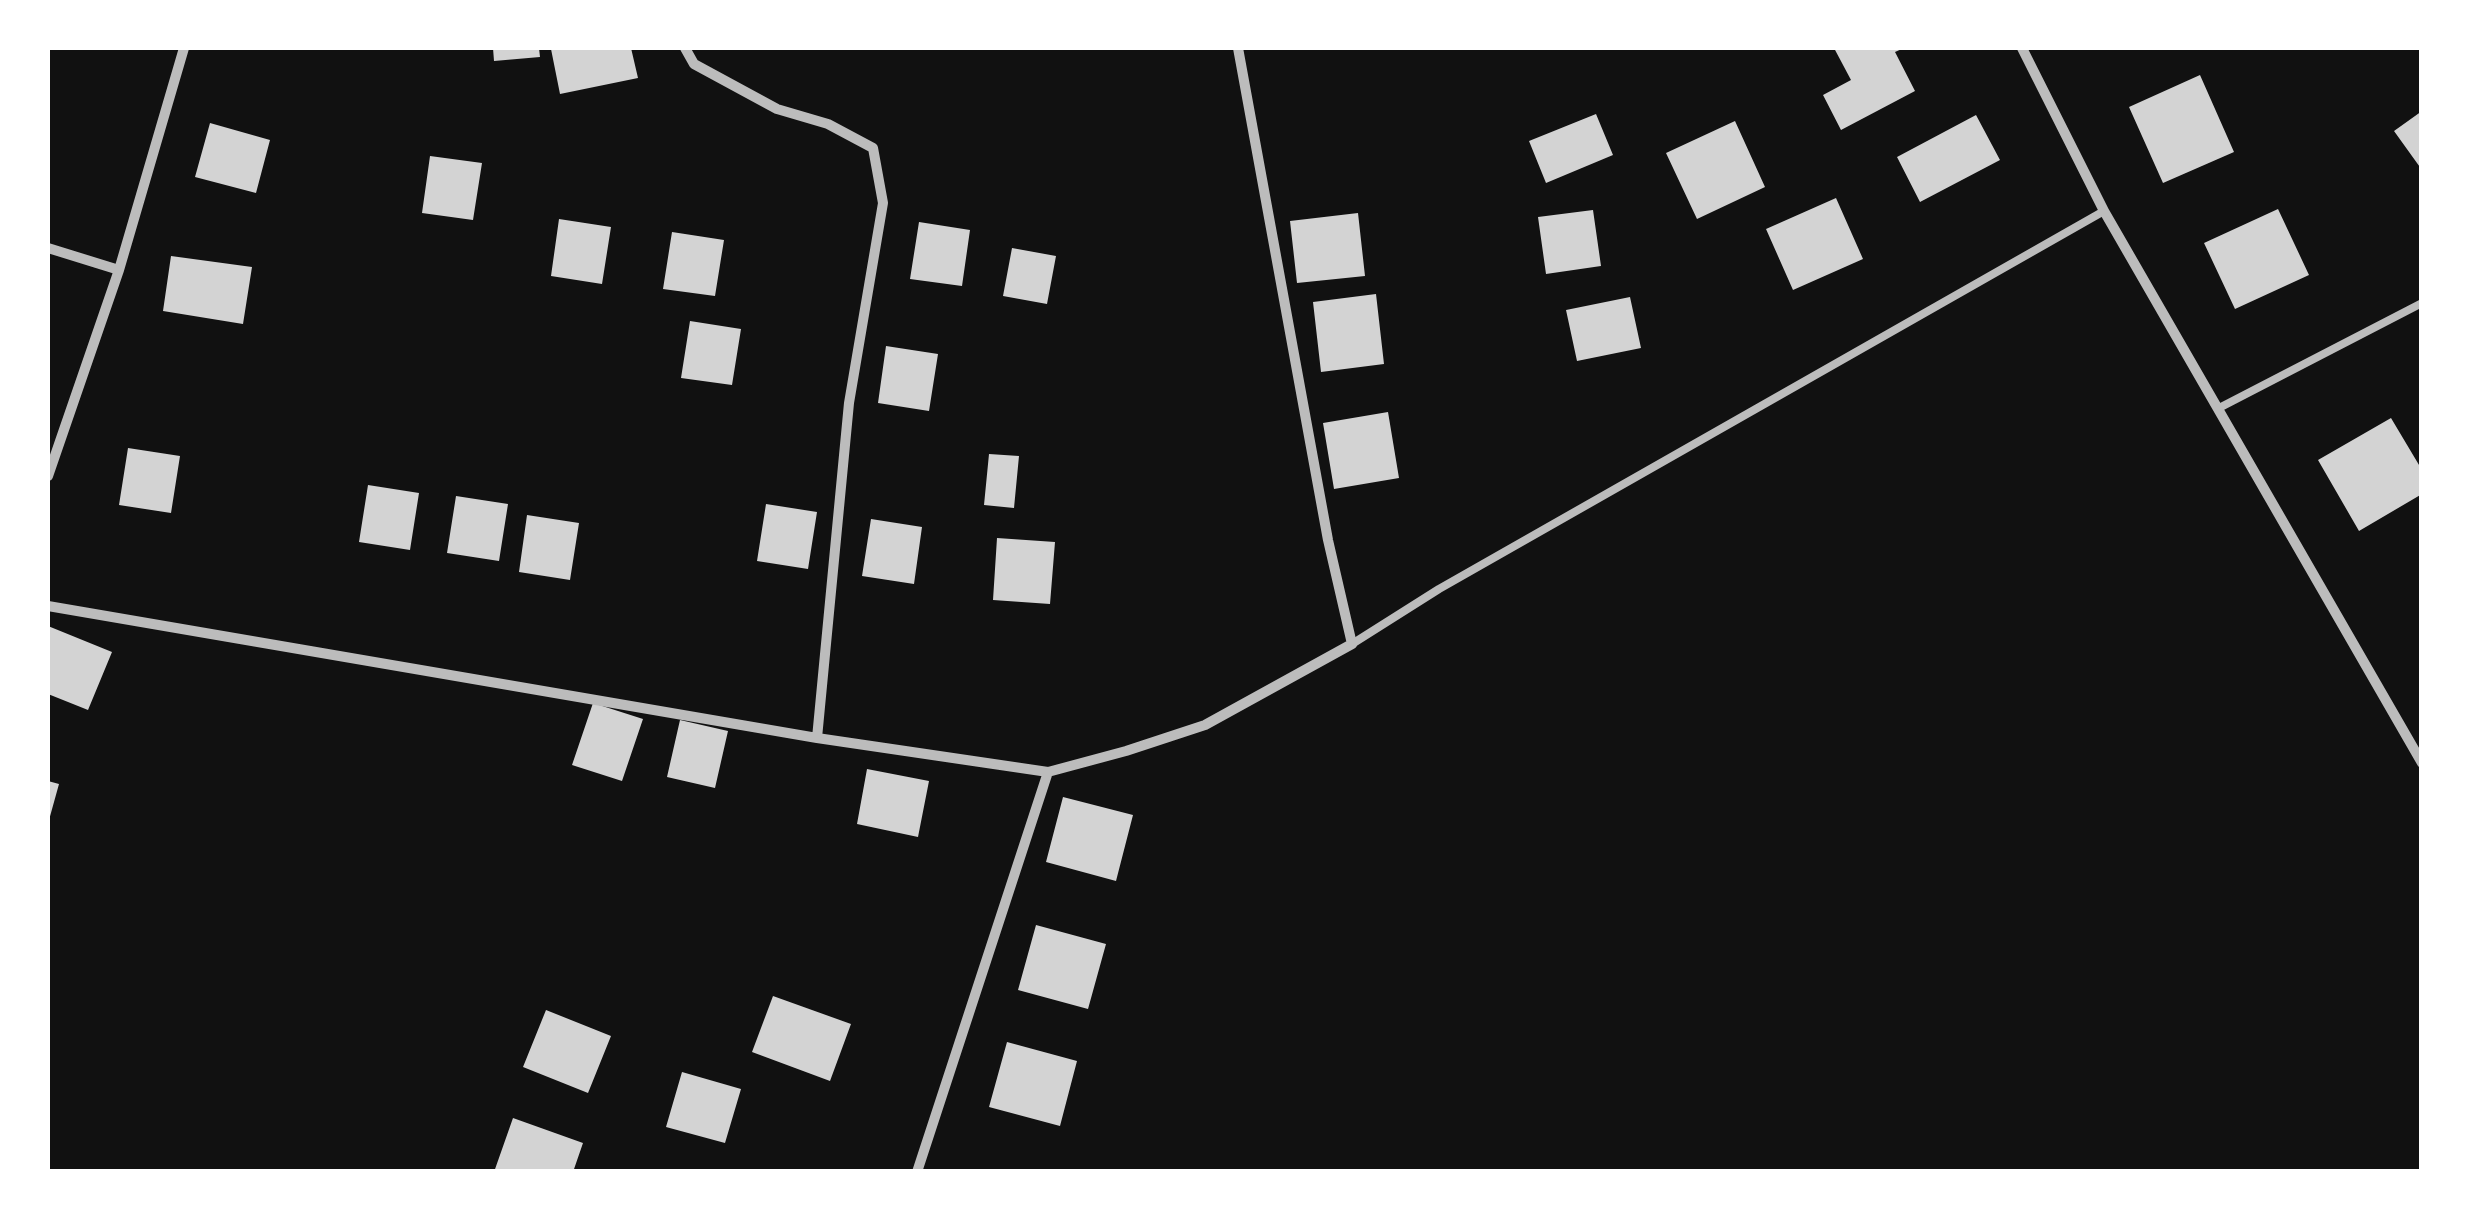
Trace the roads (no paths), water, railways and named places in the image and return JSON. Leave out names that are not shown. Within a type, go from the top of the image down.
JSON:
[{"type":"street","points":[[48,476],[119,270],[184,48]]},
{"type":"street","points":[[685,48],[694,64],[777,109],[828,124],[873,148],[882,204],[849,402],[817,738]]},
{"type":"street","points":[[48,606],[817,738],[1048,772],[1205,724],[1352,644],[1328,540],[1238,48]]},
{"type":"street","points":[[2022,48],[2104,211],[2422,763]]},
{"type":"street","points":[[48,248],[119,270]]},
{"type":"street","points":[[918,1172],[1048,772]]},
{"type":"lane","points":[[1352,644],[1439,588],[2104,211]]},
{"type":"lane","points":[[2219,408],[2422,303]]}]
